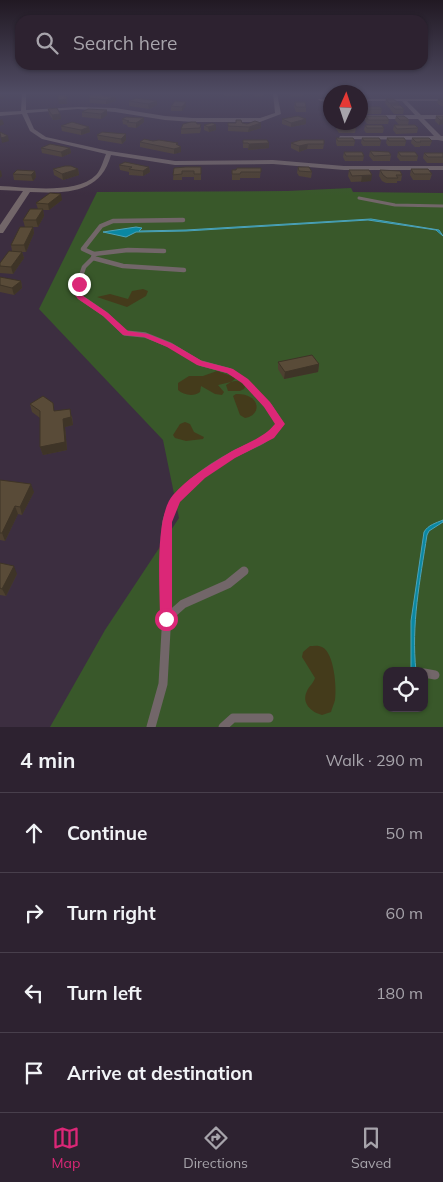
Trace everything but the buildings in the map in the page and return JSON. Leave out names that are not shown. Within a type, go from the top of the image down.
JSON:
[{"type":"street","points":[[30,127],[35,135],[44,138],[175,163],[273,162],[344,168],[443,168]]},
{"type":"street","points":[[429,127],[442,140]]},
{"type":"street","points":[[337,138],[442,140]]},
{"type":"street","points":[[0,188],[59,189],[85,185],[100,176],[110,152]]},
{"type":"street","points":[[0,231],[28,189]]},
{"type":"lane","points":[[359,198],[395,205],[443,206]]},
{"type":"lane","points":[[182,220],[146,219],[113,221],[101,226],[84,249],[93,256],[123,266],[184,270]]},
{"type":"lane","points":[[151,727],[163,684],[166,619],[166,522],[176,499],[201,476],[231,456],[271,436],[280,424],[267,404],[245,381],[230,371],[200,363],[170,346],[145,335],[125,333],[105,314],[80,297],[76,291],[84,267],[93,256],[128,250],[164,250]]},
{"type":"lane","points":[[166,619],[183,604],[228,584],[244,571]]},
{"type":"lane","points":[[428,674],[435,675]]},
{"type":"lane","points":[[223,727],[233,718],[269,718]]},
{"type":"green space","points":[[351,188],[353,192],[443,193],[443,727],[50,727],[105,630],[179,518],[163,440],[39,309],[97,192],[287,191]]},
{"type":"sand","points":[[143,289],[148,291],[146,296],[127,307],[97,297],[110,294],[128,299],[132,291]]},
{"type":"sand","points":[[217,371],[235,379],[218,385],[224,392],[222,395],[215,394],[201,386],[200,392],[192,395],[178,390],[178,383],[189,376],[203,376]]},
{"type":"sand","points":[[231,382],[242,383],[245,387],[240,391],[228,391],[226,385]]},
{"type":"sand","points":[[236,394],[250,397],[254,400],[256,404],[255,413],[245,418],[240,415],[233,396]]},
{"type":"sand","points":[[185,422],[190,424],[194,432],[204,437],[203,439],[186,441],[175,438],[173,435],[180,424]]},
{"type":"sand","points":[[310,646],[320,646],[326,650],[334,671],[335,700],[331,712],[322,715],[314,712],[308,706],[305,699],[305,695],[315,678],[302,657],[303,652]]},
{"type":"water","points":[[371,219],[439,230],[443,236],[436,230],[368,220],[186,231],[136,232],[126,237],[103,232],[136,227],[142,228],[139,231],[186,230]]},
{"type":"water","points":[[443,520],[443,522],[429,531],[427,535],[415,620],[416,667],[411,667],[411,621],[424,532],[430,526]]},
{"type":"route","points":[[79,284],[76,291],[80,297],[105,314],[125,333],[145,335],[170,346],[200,363],[230,371],[245,381],[267,404],[280,424],[271,436],[231,456],[201,476],[176,499],[166,522],[166,619]]}]
